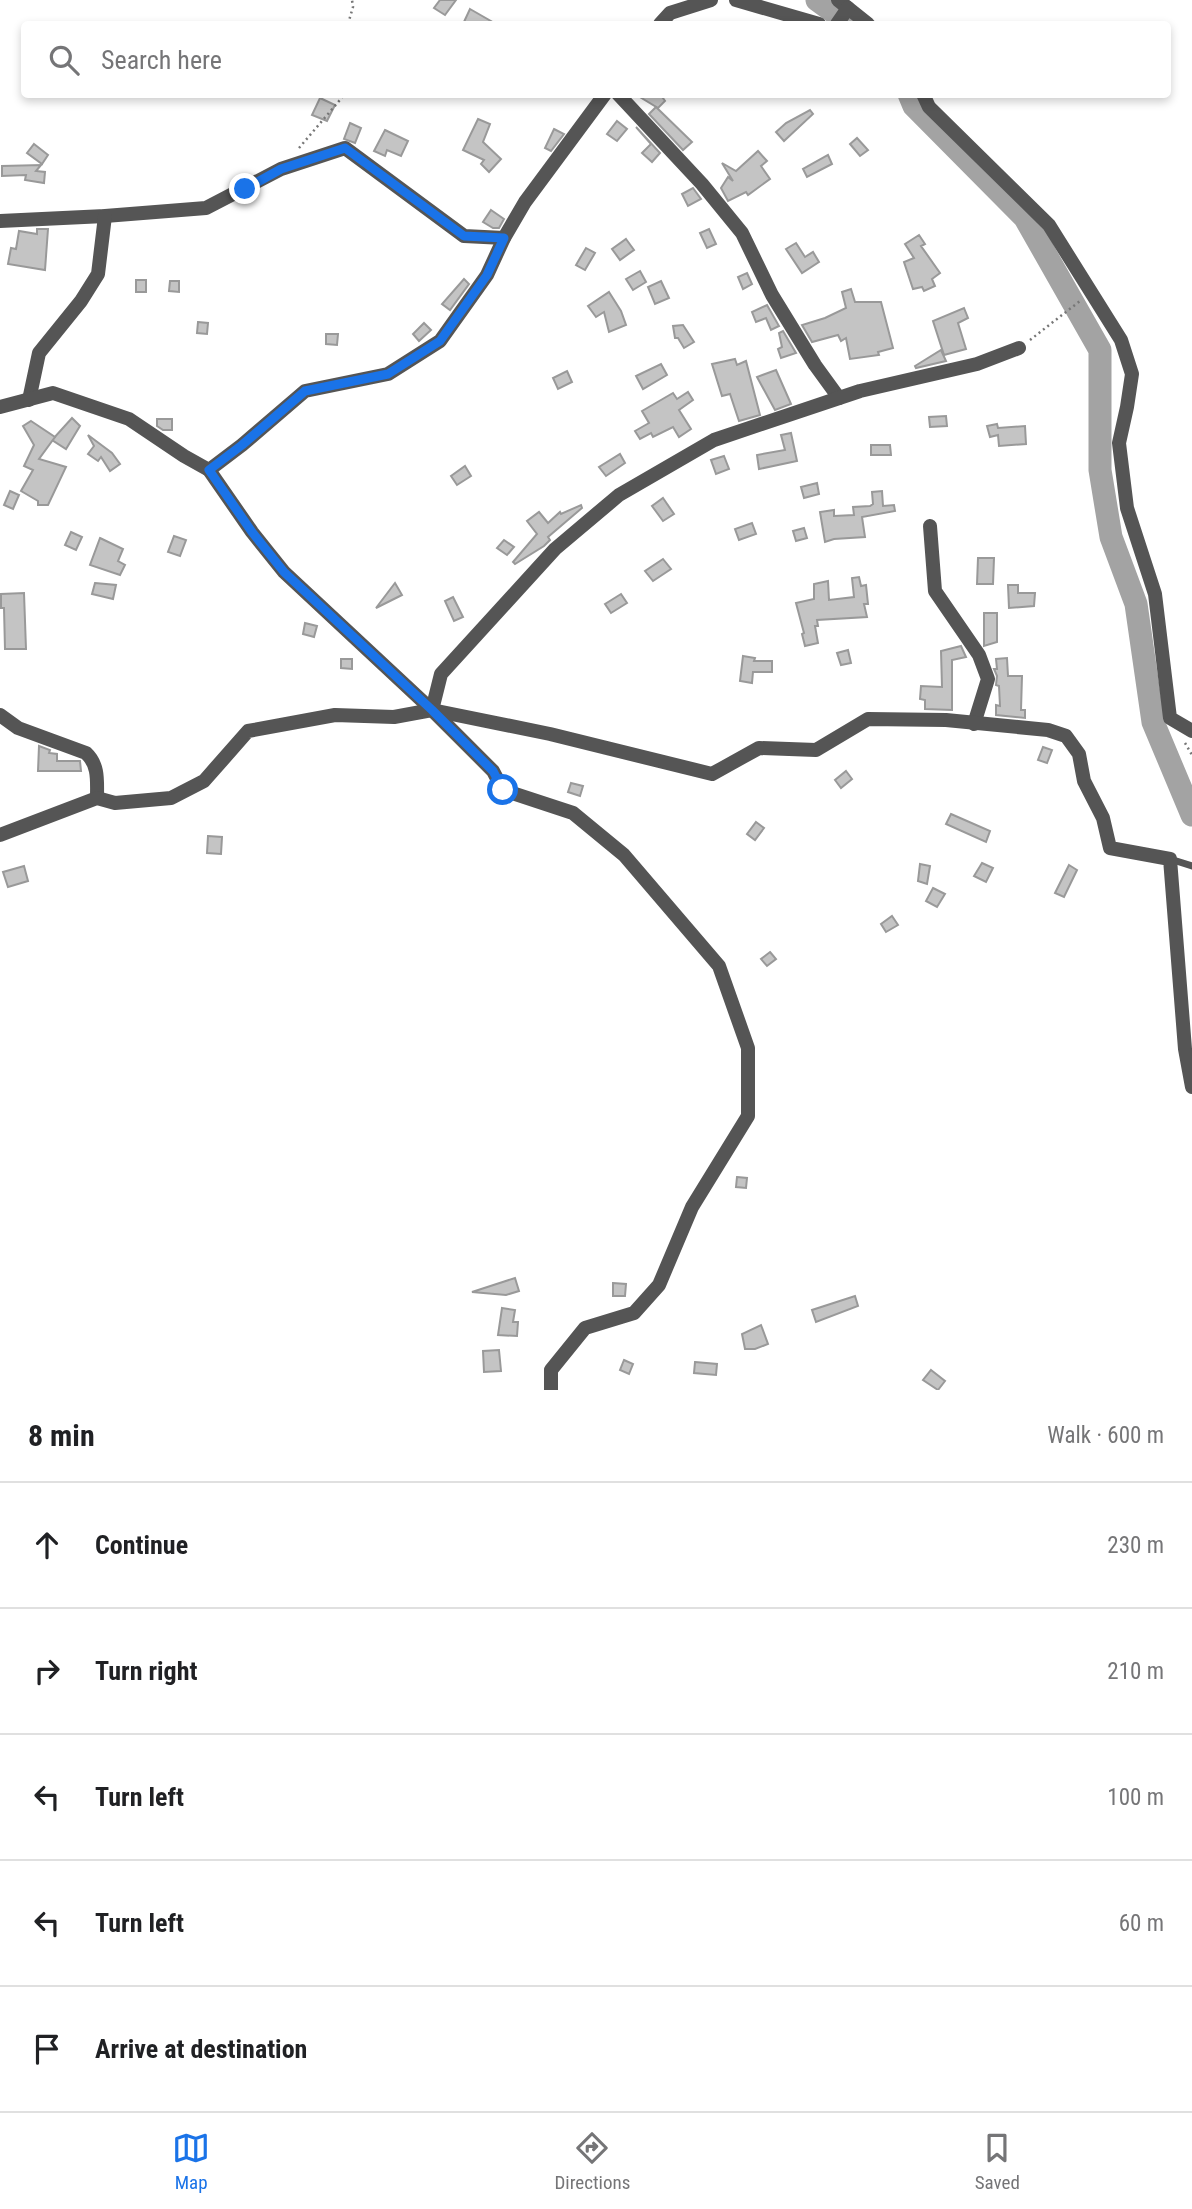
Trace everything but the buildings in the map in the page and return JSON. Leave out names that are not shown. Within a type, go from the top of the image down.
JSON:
[{"type":"street","points":[[663,21],[670,13],[711,0]]},
{"type":"street","points":[[736,0],[809,21]]},
{"type":"street","points":[[842,12],[862,21]]},
{"type":"street","points":[[209,470],[305,391],[388,374],[440,341],[487,275],[525,202],[603,98]]},
{"type":"street","points":[[622,98],[702,184],[742,233],[772,295],[815,365],[839,398]]},
{"type":"street","points":[[925,98],[929,107],[1049,225],[1121,340],[1132,374],[1119,443],[1127,508],[1155,594],[1170,718],[1192,731]]},
{"type":"street","points":[[0,221],[206,208],[281,169],[345,148],[464,236],[504,238]]},
{"type":"street","points":[[29,400],[39,353],[81,301],[98,274],[105,216]]},
{"type":"street","points":[[432,710],[441,674],[555,549],[619,495],[714,440],[859,391],[977,363],[1019,348]]},
{"type":"street","points":[[0,407],[53,393],[130,419],[209,470],[284,572],[432,710],[493,771],[503,790],[573,813],[624,855],[719,966],[748,1048],[748,1116],[692,1207],[659,1285],[634,1313],[584,1328],[551,1370],[551,1390]]},
{"type":"street","points":[[930,526],[935,591],[979,655],[988,679],[974,724]]},
{"type":"street","points":[[0,835],[97,798],[115,803],[171,798],[204,782],[248,731],[335,715],[394,717],[432,710],[551,734],[712,774],[759,748],[816,750],[868,719],[946,720],[1048,730],[1066,736],[1079,754],[1084,781],[1103,818],[1110,848],[1170,859],[1185,1049],[1192,1087]]},
{"type":"street","points":[[0,715],[18,728],[86,752],[97,769],[97,798]]},
{"type":"lane","points":[[1170,859],[1192,866]]},
{"type":"path","points":[[349,21],[352,0]]},
{"type":"path","points":[[299,148],[342,98]]},
{"type":"path","points":[[1019,348],[1080,302]]},
{"type":"waterway","points":[[817,0],[846,21]]},
{"type":"waterway","points":[[911,98],[914,106],[1025,218],[1100,350],[1100,470],[1111,537],[1136,604],[1153,722],[1192,815]]},
{"type":"route","points":[[245,189],[281,169],[345,148],[464,236],[504,238],[487,275],[440,341],[388,374],[305,391],[209,470],[284,572],[432,710],[493,771],[503,790]]}]
